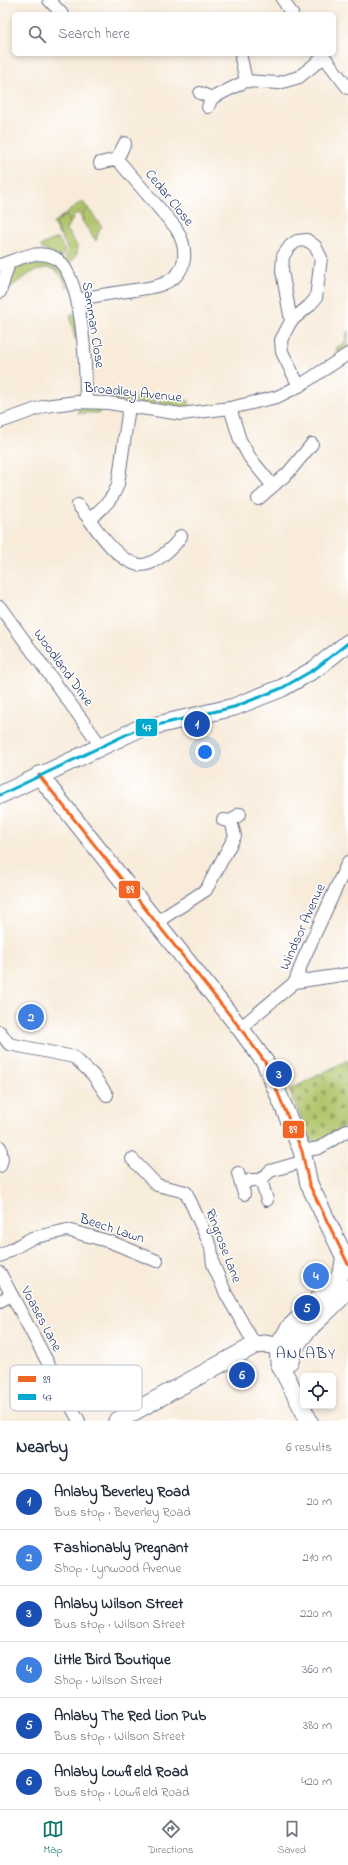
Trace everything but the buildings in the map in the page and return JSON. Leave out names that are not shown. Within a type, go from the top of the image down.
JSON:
[{"type":"street","points":[[49,0],[60,12]]},
{"type":"street","points":[[282,0],[291,12]]},
{"type":"street","points":[[200,92],[210,102],[246,81],[279,83],[299,77],[323,56],[348,88]]},
{"type":"street","points":[[241,58],[246,81]]},
{"type":"street","points":[[100,163],[117,159],[124,143]]},
{"type":"street","name":"Cedar Close","points":[[77,300],[157,286],[170,280],[178,273],[183,262],[185,252],[183,239],[117,159]]},
{"type":"street","points":[[291,321],[282,271],[283,256],[290,246],[297,241],[307,240],[316,246],[320,258],[316,298],[291,321],[281,340],[282,352],[299,386]]},
{"type":"street","name":"Samman Close","points":[[0,292],[5,264],[31,255],[53,257],[67,269],[77,300],[86,361],[86,402]]},
{"type":"street","name":"Broadley Avenue","points":[[0,422],[45,406],[86,402],[108,403],[181,414],[230,408],[277,397],[299,386],[348,354]]},
{"type":"street","points":[[90,519],[110,500],[115,493],[118,484],[129,407]]},
{"type":"street","points":[[230,408],[240,440],[250,458],[272,485]]},
{"type":"street","points":[[258,498],[288,472],[312,444]]},
{"type":"street","points":[[78,505],[90,519],[105,541],[128,560],[140,565],[153,562],[180,544]]},
{"type":"street","name":"Woodland Drive","points":[[0,607],[102,746]]},
{"type":"street","points":[[0,795],[39,775],[136,730],[234,707],[282,688],[315,669],[348,643]]},
{"type":"street","points":[[39,775],[155,923],[240,1028],[265,1062],[304,1156],[310,1184],[346,1260],[342,1272],[344,1286],[290,1327],[285,1348],[279,1363],[309,1421]]},
{"type":"street","points":[[155,923],[206,890],[235,836],[231,818]]},
{"type":"street","name":"Windsor Avenue","points":[[240,1028],[295,982],[303,960],[348,862]]},
{"type":"street","points":[[295,982],[348,974]]},
{"type":"street","points":[[0,1032],[9,1044],[74,1057],[93,1075],[106,1096]]},
{"type":"street","points":[[238,1173],[243,1190],[250,1180],[261,1180],[270,1171],[304,1156],[348,1130]]},
{"type":"street","points":[[0,1147],[2,1159],[0,1166]]},
{"type":"street","name":"Ringrose Lane","points":[[132,1159],[157,1185],[186,1192],[210,1247],[213,1264],[226,1294],[255,1345]]},
{"type":"street","points":[[261,1180],[267,1200]]},
{"type":"street","name":"Beech Lawn","points":[[0,1256],[32,1238],[67,1230],[111,1242],[149,1261]]},
{"type":"street","name":"Voases Lane","points":[[0,1273],[49,1365]]},
{"type":"street","points":[[0,1301],[12,1296]]},
{"type":"street","points":[[142,1407],[255,1345],[265,1344],[285,1348]]},
{"type":"street","name":"Voases Lane","points":[[74,1411],[79,1421]]},
{"type":"street","points":[[117,1421],[135,1411]]},
{"type":"green space","points":[[82,201],[88,208],[83,213],[83,220],[78,213],[72,216],[73,220],[69,224],[67,216],[63,216],[55,224],[60,236],[53,223]]},
{"type":"green space","points":[[88,208],[102,227],[99,230],[96,241],[82,221],[83,213]]},
{"type":"green space","points":[[62,216],[67,216],[69,224],[66,230],[76,244],[77,248],[76,255],[68,265],[64,260],[68,253],[67,248],[55,224],[62,218]]},
{"type":"green space","points":[[58,238],[65,251],[62,258],[42,249],[41,245]]},
{"type":"green space","points":[[32,258],[53,262],[57,265],[63,272],[70,287],[66,287],[61,275],[54,270],[46,268],[37,270],[28,275],[3,294],[15,265]]},
{"type":"green space","points":[[75,314],[79,339],[75,339],[70,315]]},
{"type":"green space","points":[[348,330],[348,346],[338,353],[336,348],[345,342]]},
{"type":"green space","points":[[112,393],[130,397],[130,402],[111,399]]},
{"type":"green space","points":[[136,396],[156,400],[155,406],[135,402]]},
{"type":"green space","points":[[159,400],[189,401],[190,408],[159,406]]},
{"type":"green space","points":[[79,407],[99,408],[99,413],[78,413]]},
{"type":"green space","points":[[348,1060],[348,1124],[321,1142],[311,1141],[289,1090]]},
{"type":"transit line","name":"47","points":[[0,795],[136,730],[234,707],[282,688],[315,669],[348,643]]},
{"type":"transit line","name":"89","points":[[39,775],[240,1028],[265,1062],[302,1151],[309,1184],[348,1264]]},
{"type":"place","name":"Anlaby Beverley Road","points":[[197,724]]},
{"type":"place","name":"Fashionably Pregnant","points":[[31,1017]]},
{"type":"place","name":"Anlaby Wilson Street","points":[[279,1074]]},
{"type":"place","name":"Little Bird Boutique","points":[[316,1276]]},
{"type":"place","name":"Anlaby The Red Lion Pub","points":[[307,1308]]},
{"type":"place","name":"Anlaby Lowfield Road","points":[[242,1375]]},
{"type":"district","name":"ANLABY","points":[[306,1354]]}]
